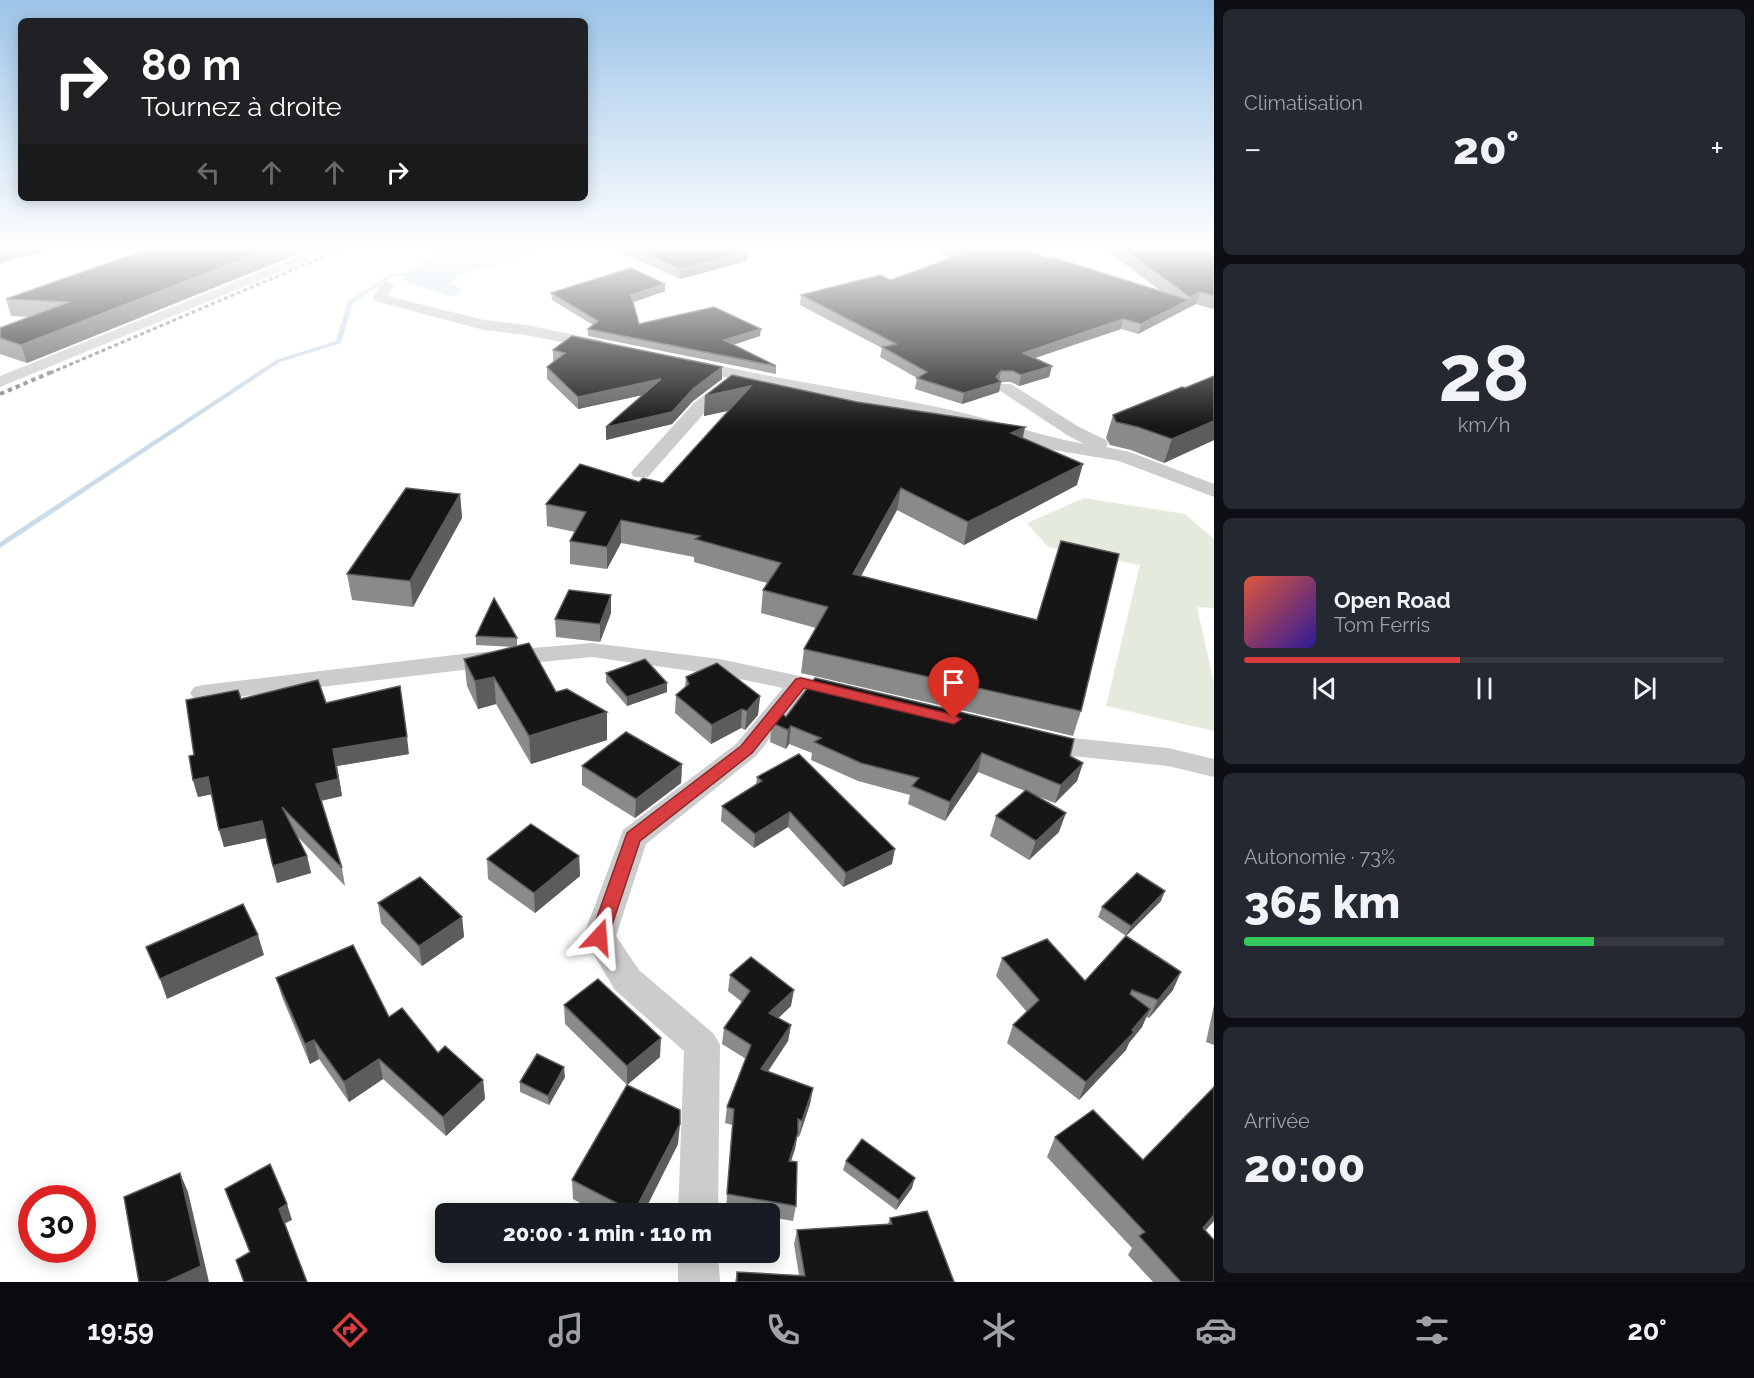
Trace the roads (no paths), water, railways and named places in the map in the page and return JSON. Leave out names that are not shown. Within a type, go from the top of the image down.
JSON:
[{"type":"street","points":[[0,382],[188,307]]},
{"type":"street","points":[[414,307],[484,325],[526,330],[614,348]]},
{"type":"street","points":[[680,361],[741,376],[942,413],[1042,442],[1123,456]]},
{"type":"street","points":[[640,473],[700,407],[741,376]]},
{"type":"street","points":[[1005,388],[1073,431],[1123,456],[1214,491]]},
{"type":"street","points":[[203,693],[471,661],[592,650],[720,668],[801,683],[869,699]]},
{"type":"street","points":[[698,1203],[702,1045],[627,980],[599,937],[633,838],[746,750],[801,683]]},
{"type":"street","points":[[1017,735],[1063,746],[1168,757],[1214,768]]},
{"type":"street","points":[[1168,757],[1214,785]]},
{"type":"street","points":[[698,1263],[699,1282]]},
{"type":"waterway","points":[[0,546],[278,361],[339,342],[349,307]]},
{"type":"railway","points":[[50,373],[205,307]]},
{"type":"railway","points":[[0,394],[54,371]]}]
